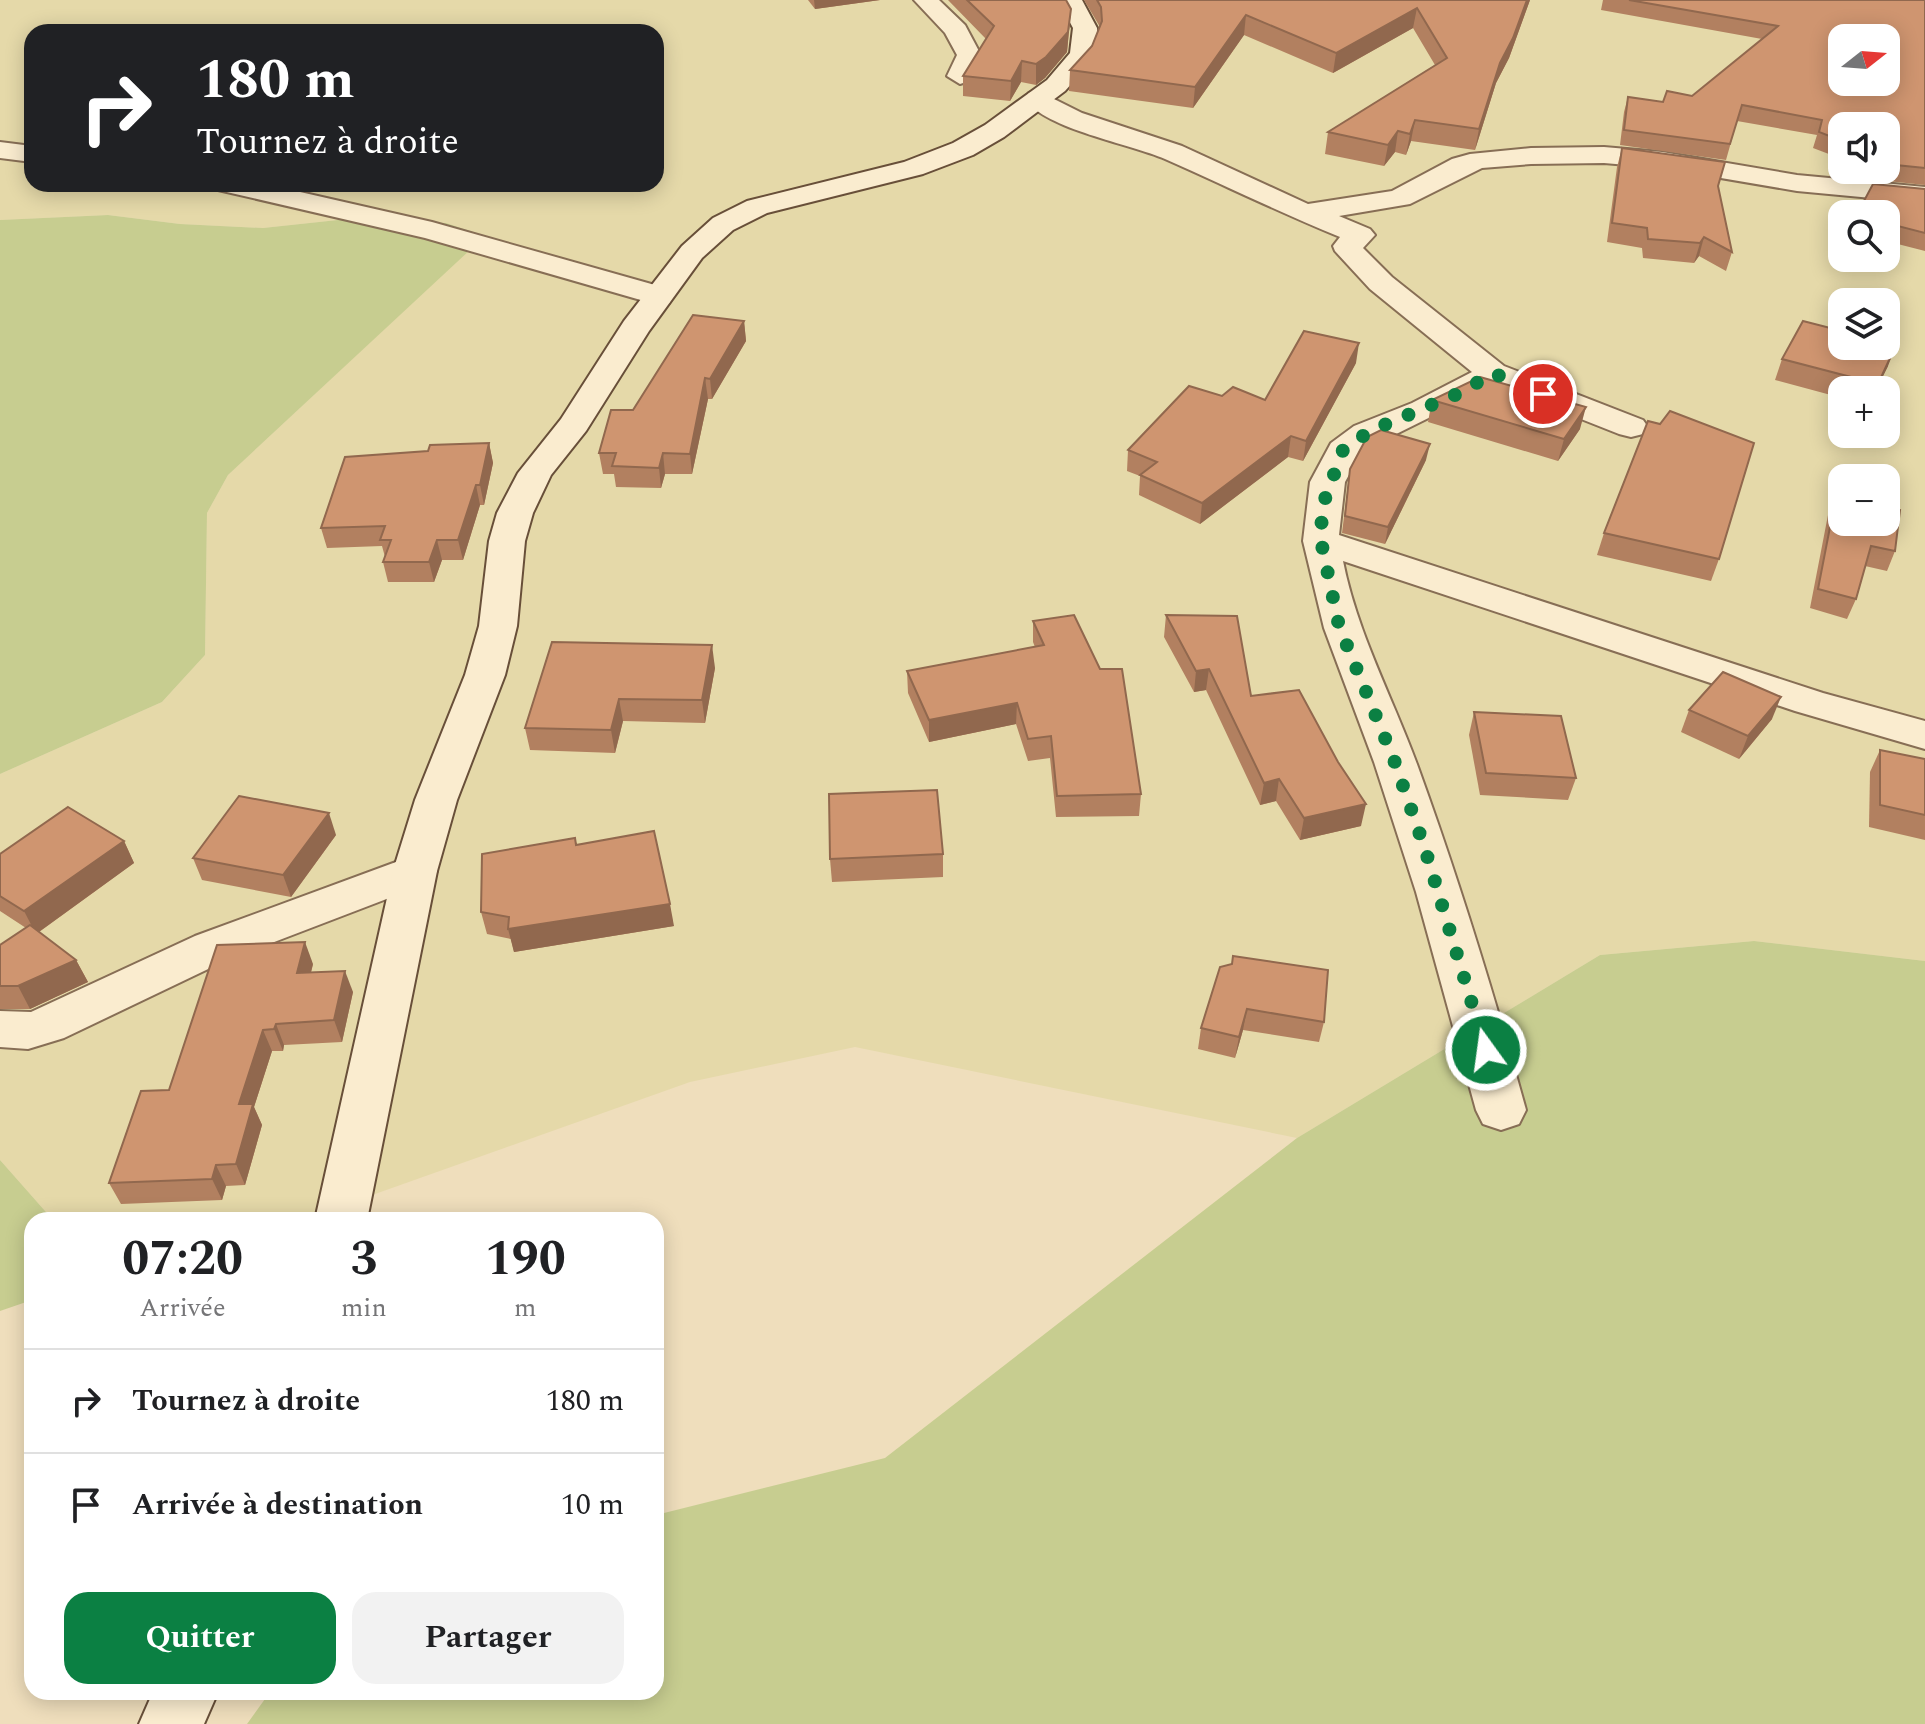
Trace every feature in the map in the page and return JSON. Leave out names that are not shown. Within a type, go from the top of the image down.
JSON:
[{"type":"street","points":[[926,0],[956,30],[969,55],[960,76]]},
{"type":"street","points":[[343,1212],[415,871],[436,800],[485,675],[498,626],[507,541],[526,488],[574,424],[658,296],[708,235],[738,215],[935,160],[996,131],[1063,80],[1082,59],[1085,32],[1070,0]]},
{"type":"street","points":[[1038,99],[1073,119],[1172,152],[1360,235],[1348,246],[1350,251],[1381,283],[1493,373],[1631,427]]},
{"type":"street","points":[[0,150],[24,153]]},
{"type":"street","points":[[1305,213],[1400,198],[1462,165],[1480,160],[1568,155],[1662,160],[1797,183],[1925,195]]},
{"type":"street","points":[[263,192],[432,231],[658,296]]},
{"type":"street","points":[[1493,373],[1462,392],[1370,431],[1343,450],[1322,507],[1321,541],[1339,626],[1394,760],[1435,878],[1470,989],[1501,1110]]},
{"type":"street","points":[[1321,541],[1809,702],[1925,735]]},
{"type":"street","points":[[0,1029],[28,1031],[47,1025],[211,948],[415,871]]},
{"type":"street","points":[[171,1724],[182,1700]]},
{"type":"shaded area","points":[[0,0],[1925,0],[1925,961],[1754,941],[1600,955],[1297,1138],[855,1047],[690,1082],[324,1212],[46,1212],[0,1160],[0,774],[162,702],[205,655],[207,513],[228,475],[484,236],[347,219],[263,228],[180,224],[108,215],[0,220]]},
{"type":"green space","points":[[108,215],[180,224],[263,228],[347,219],[446,223],[485,236],[228,475],[207,513],[205,655],[162,702],[0,774],[0,220]]},
{"type":"green space","points":[[1754,941],[1925,961],[1925,1724],[247,1724],[264,1700],[664,1700],[664,1513],[885,1458],[1297,1138],[1600,955]]},
{"type":"green space","points":[[0,1160],[46,1212],[24,1212],[24,1303],[0,1311]]},
{"type":"building","points":[[967,0],[1066,0],[1071,9],[1068,32],[1036,64],[1022,61],[1011,81],[963,76],[994,26]]},
{"type":"building","points":[[1097,0],[1527,0],[1500,63],[1479,129],[1415,120],[1410,134],[1398,131],[1388,145],[1328,132],[1447,58],[1417,8],[1336,53],[1246,15],[1195,87],[1070,70],[1092,46],[1102,21]]},
{"type":"building","points":[[1629,0],[1925,0],[1925,168],[1900,165],[1900,112],[1828,112],[1828,136],[1819,132],[1822,120],[1742,105],[1730,144],[1624,130],[1628,97],[1663,102],[1667,91],[1692,96],[1778,26]]},
{"type":"building","points":[[1622,148],[1725,162],[1718,186],[1732,252],[1704,237],[1700,243],[1648,239],[1647,228],[1612,223]]},
{"type":"building","points":[[1873,184],[1925,189],[1925,233],[1900,227],[1900,200],[1864,200]]},
{"type":"building","points":[[693,315],[744,321],[710,379],[705,378],[690,454],[663,453],[659,468],[612,466],[616,453],[599,453],[611,410],[633,410]]},
{"type":"building","points":[[1803,321],[1828,327],[1828,360],[1889,360],[1882,376],[1847,376],[1782,359]]},
{"type":"building","points":[[1304,331],[1359,343],[1306,441],[1291,436],[1202,503],[1140,475],[1157,462],[1128,450],[1189,386],[1222,396],[1233,387],[1265,400]]},
{"type":"building","points":[[1480,377],[1586,407],[1564,439],[1432,400]]},
{"type":"building","points":[[1670,411],[1754,443],[1719,559],[1604,533],[1648,421],[1660,424]]},
{"type":"building","points":[[1381,430],[1430,444],[1388,527],[1345,516],[1350,469],[1367,437]]},
{"type":"building","points":[[489,443],[480,485],[476,485],[458,540],[437,540],[429,562],[383,562],[391,540],[380,540],[385,526],[321,528],[345,457],[428,451],[430,445]]},
{"type":"building","points":[[1828,536],[1897,536],[1895,551],[1871,546],[1856,599],[1818,589]]},
{"type":"building","points":[[1074,615],[1100,669],[1122,669],[1141,794],[1057,796],[1051,736],[1028,739],[1017,703],[929,720],[907,671],[1044,645],[1033,621]]},
{"type":"building","points":[[1166,615],[1237,616],[1251,696],[1299,690],[1338,762],[1366,804],[1304,818],[1279,779],[1264,783],[1209,669],[1196,671]]},
{"type":"building","points":[[552,642],[712,645],[702,700],[619,699],[611,730],[525,728]]},
{"type":"building","points":[[1723,672],[1781,697],[1748,736],[1689,710]]},
{"type":"building","points":[[1474,712],[1561,716],[1576,778],[1486,773]]},
{"type":"building","points":[[1880,750],[1925,759],[1925,815],[1880,805]]},
{"type":"building","points":[[937,790],[943,854],[830,859],[829,794]]},
{"type":"building","points":[[239,796],[329,813],[283,875],[193,858]]},
{"type":"building","points":[[68,807],[124,841],[24,911],[0,896],[0,854]]},
{"type":"building","points":[[654,831],[670,904],[508,929],[509,917],[481,912],[482,854],[575,838],[576,845]]},
{"type":"building","points":[[30,925],[76,960],[18,986],[0,986],[0,945]]},
{"type":"building","points":[[305,942],[297,973],[345,971],[334,1020],[276,1024],[274,1029],[263,1030],[239,1104],[253,1104],[236,1164],[216,1165],[212,1179],[109,1183],[141,1091],[169,1090],[217,945]]},
{"type":"building","points":[[1233,956],[1328,970],[1324,1022],[1247,1009],[1239,1037],[1201,1028],[1220,967],[1232,964]]},
{"type":"route","points":[[1486,1050],[1470,989],[1425,849],[1394,760],[1339,626],[1321,541],[1322,507],[1332,472],[1343,450],[1370,431],[1462,392],[1493,373],[1543,394]]}]
